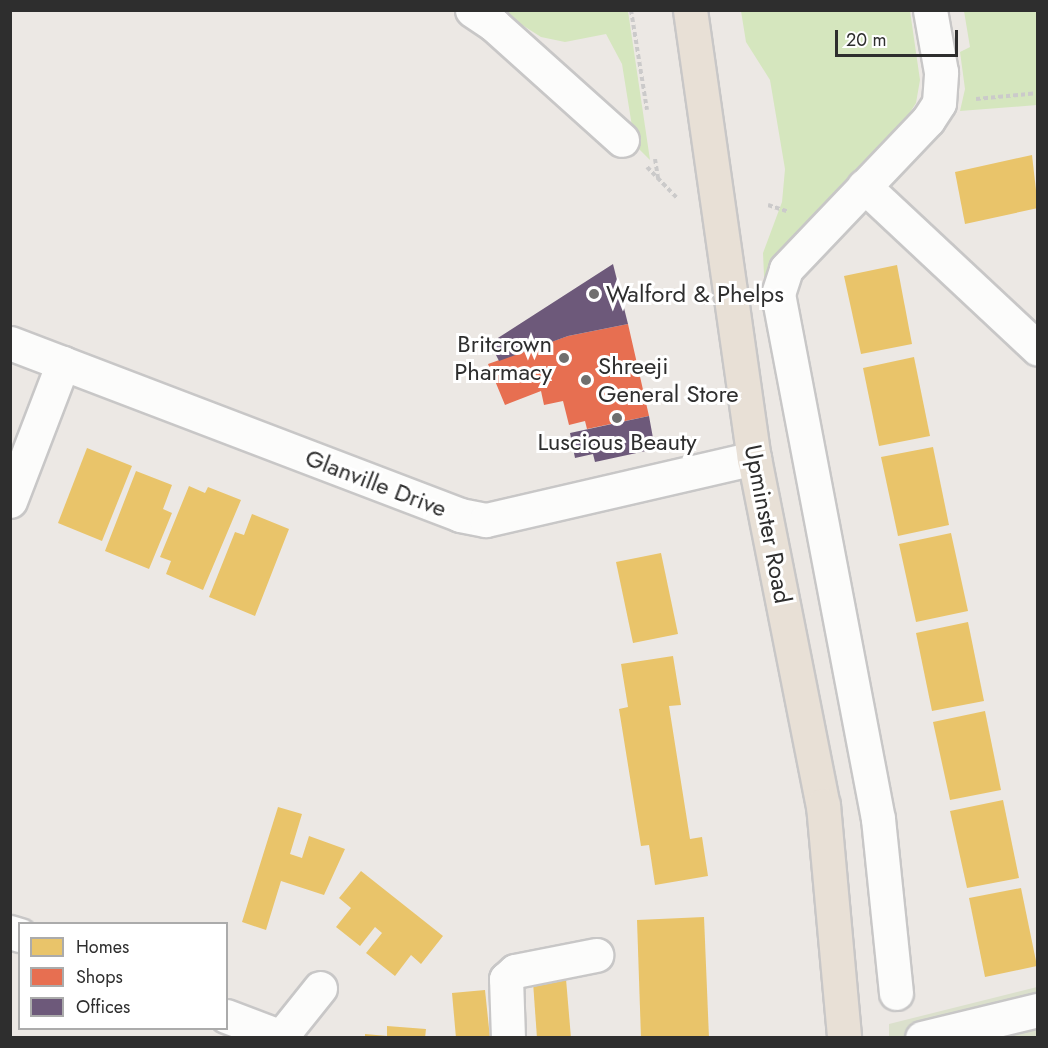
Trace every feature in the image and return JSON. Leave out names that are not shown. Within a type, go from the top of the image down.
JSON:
[{"type":"main road","name":"Upminster Road","points":[[690,10],[754,458],[823,805],[844,1038]]},
{"type":"street","points":[[472,10],[494,25],[622,140]]},
{"type":"street","points":[[896,993],[878,819],[778,311],[778,294],[786,269],[928,120],[939,103],[941,72],[930,10]]},
{"type":"street","points":[[864,186],[1038,349]]},
{"type":"street","name":"Glanville Drive","points":[[10,343],[460,515],[486,520],[754,458]]},
{"type":"street","points":[[10,501],[63,363]]},
{"type":"street","points":[[508,1038],[506,979],[515,971],[596,955]]},
{"type":"street","points":[[228,1017],[279,1037],[320,988]]},
{"type":"street","points":[[922,1038],[1038,1010]]},
{"type":"path","points":[[631,10],[648,112]]},
{"type":"path","points":[[939,103],[1038,93]]},
{"type":"path","points":[[622,140],[682,203]]},
{"type":"path","points":[[655,156],[658,179]]},
{"type":"green space","points":[[500,11],[628,11],[650,160],[635,145],[622,64],[606,34],[565,42],[541,37]]},
{"type":"green space","points":[[741,11],[910,11],[920,80],[916,103],[907,117],[776,262],[765,298],[763,253],[782,202],[785,169],[770,80],[746,42]]},
{"type":"green space","points":[[964,11],[1037,11],[1037,105],[960,111],[965,89],[960,52],[970,47]]},
{"type":"green space","points":[[1037,987],[1037,1037],[889,1038],[889,1024]]},
{"type":"building: Homes","points":[[1032,155],[1038,208],[965,224],[955,172]]},
{"type":"building: Homes","points":[[897,265],[912,344],[861,354],[844,276]]},
{"type":"building: Homes","points":[[914,357],[930,436],[879,446],[863,368]]},
{"type":"building: Homes","points":[[933,447],[949,525],[898,536],[881,457]]},
{"type":"building: Homes","points":[[87,448],[132,466],[102,541],[58,523]]},
{"type":"building: Homes","points":[[136,471],[172,485],[163,509],[172,513],[149,569],[105,551]]},
{"type":"building: Homes","points":[[189,486],[205,493],[208,487],[241,500],[203,590],[166,574],[171,561],[160,557]]},
{"type":"building: Homes","points":[[252,514],[289,529],[255,616],[209,597],[235,532],[244,535]]},
{"type":"building: Homes","points":[[951,533],[968,611],[916,622],[899,544]]},
{"type":"building: Homes","points":[[661,553],[678,634],[633,643],[616,562]]},
{"type":"building: Homes","points":[[968,622],[984,701],[932,711],[916,633]]},
{"type":"building: Homes","points":[[673,656],[681,705],[669,706],[690,839],[702,837],[708,876],[655,885],[649,845],[641,846],[619,709],[628,707],[621,664]]},
{"type":"building: Homes","points":[[985,711],[1001,790],[950,800],[933,722]]},
{"type":"building: Homes","points":[[1003,800],[1019,878],[967,888],[950,811]]},
{"type":"building: Homes","points":[[278,807],[302,814],[290,854],[302,858],[309,836],[345,849],[324,895],[281,881],[266,930],[242,922]]},
{"type":"building: Homes","points":[[361,871],[443,936],[421,964],[411,955],[395,976],[366,953],[382,933],[375,927],[360,946],[336,927],[351,908],[339,898]]},
{"type":"building: Homes","points":[[1021,888],[1037,966],[985,977],[969,898]]},
{"type":"building: Homes","points":[[704,917],[709,1038],[641,1038],[637,920]]},
{"type":"building: Homes","points":[[566,979],[571,1038],[537,1038],[533,982]]},
{"type":"building: Homes","points":[[485,990],[490,1038],[456,1038],[452,993]]},
{"type":"building: Homes","points":[[387,1026],[426,1029],[425,1038],[365,1038],[365,1034],[387,1036]]},
{"type":"building: Shops","points":[[628,324],[649,416],[587,429],[585,421],[569,425],[563,401],[544,405],[541,391],[505,405],[488,364],[568,336]]},
{"type":"building: Offices","name":"Walford & Phelps","points":[[613,264],[628,324],[568,336],[499,361],[490,343]]},
{"type":"building: Offices","points":[[649,416],[655,449],[595,462],[593,454],[575,458],[570,433]]},
{"type":"place","name":"Walford & Phelps","points":[[594,294]]},
{"type":"place","name":"Britcrown Pharmacy","points":[[564,358]]},
{"type":"place","name":"Shreeji General Store","points":[[586,380]]},
{"type":"place","name":"Luscious Beauty","points":[[617,418]]}]
